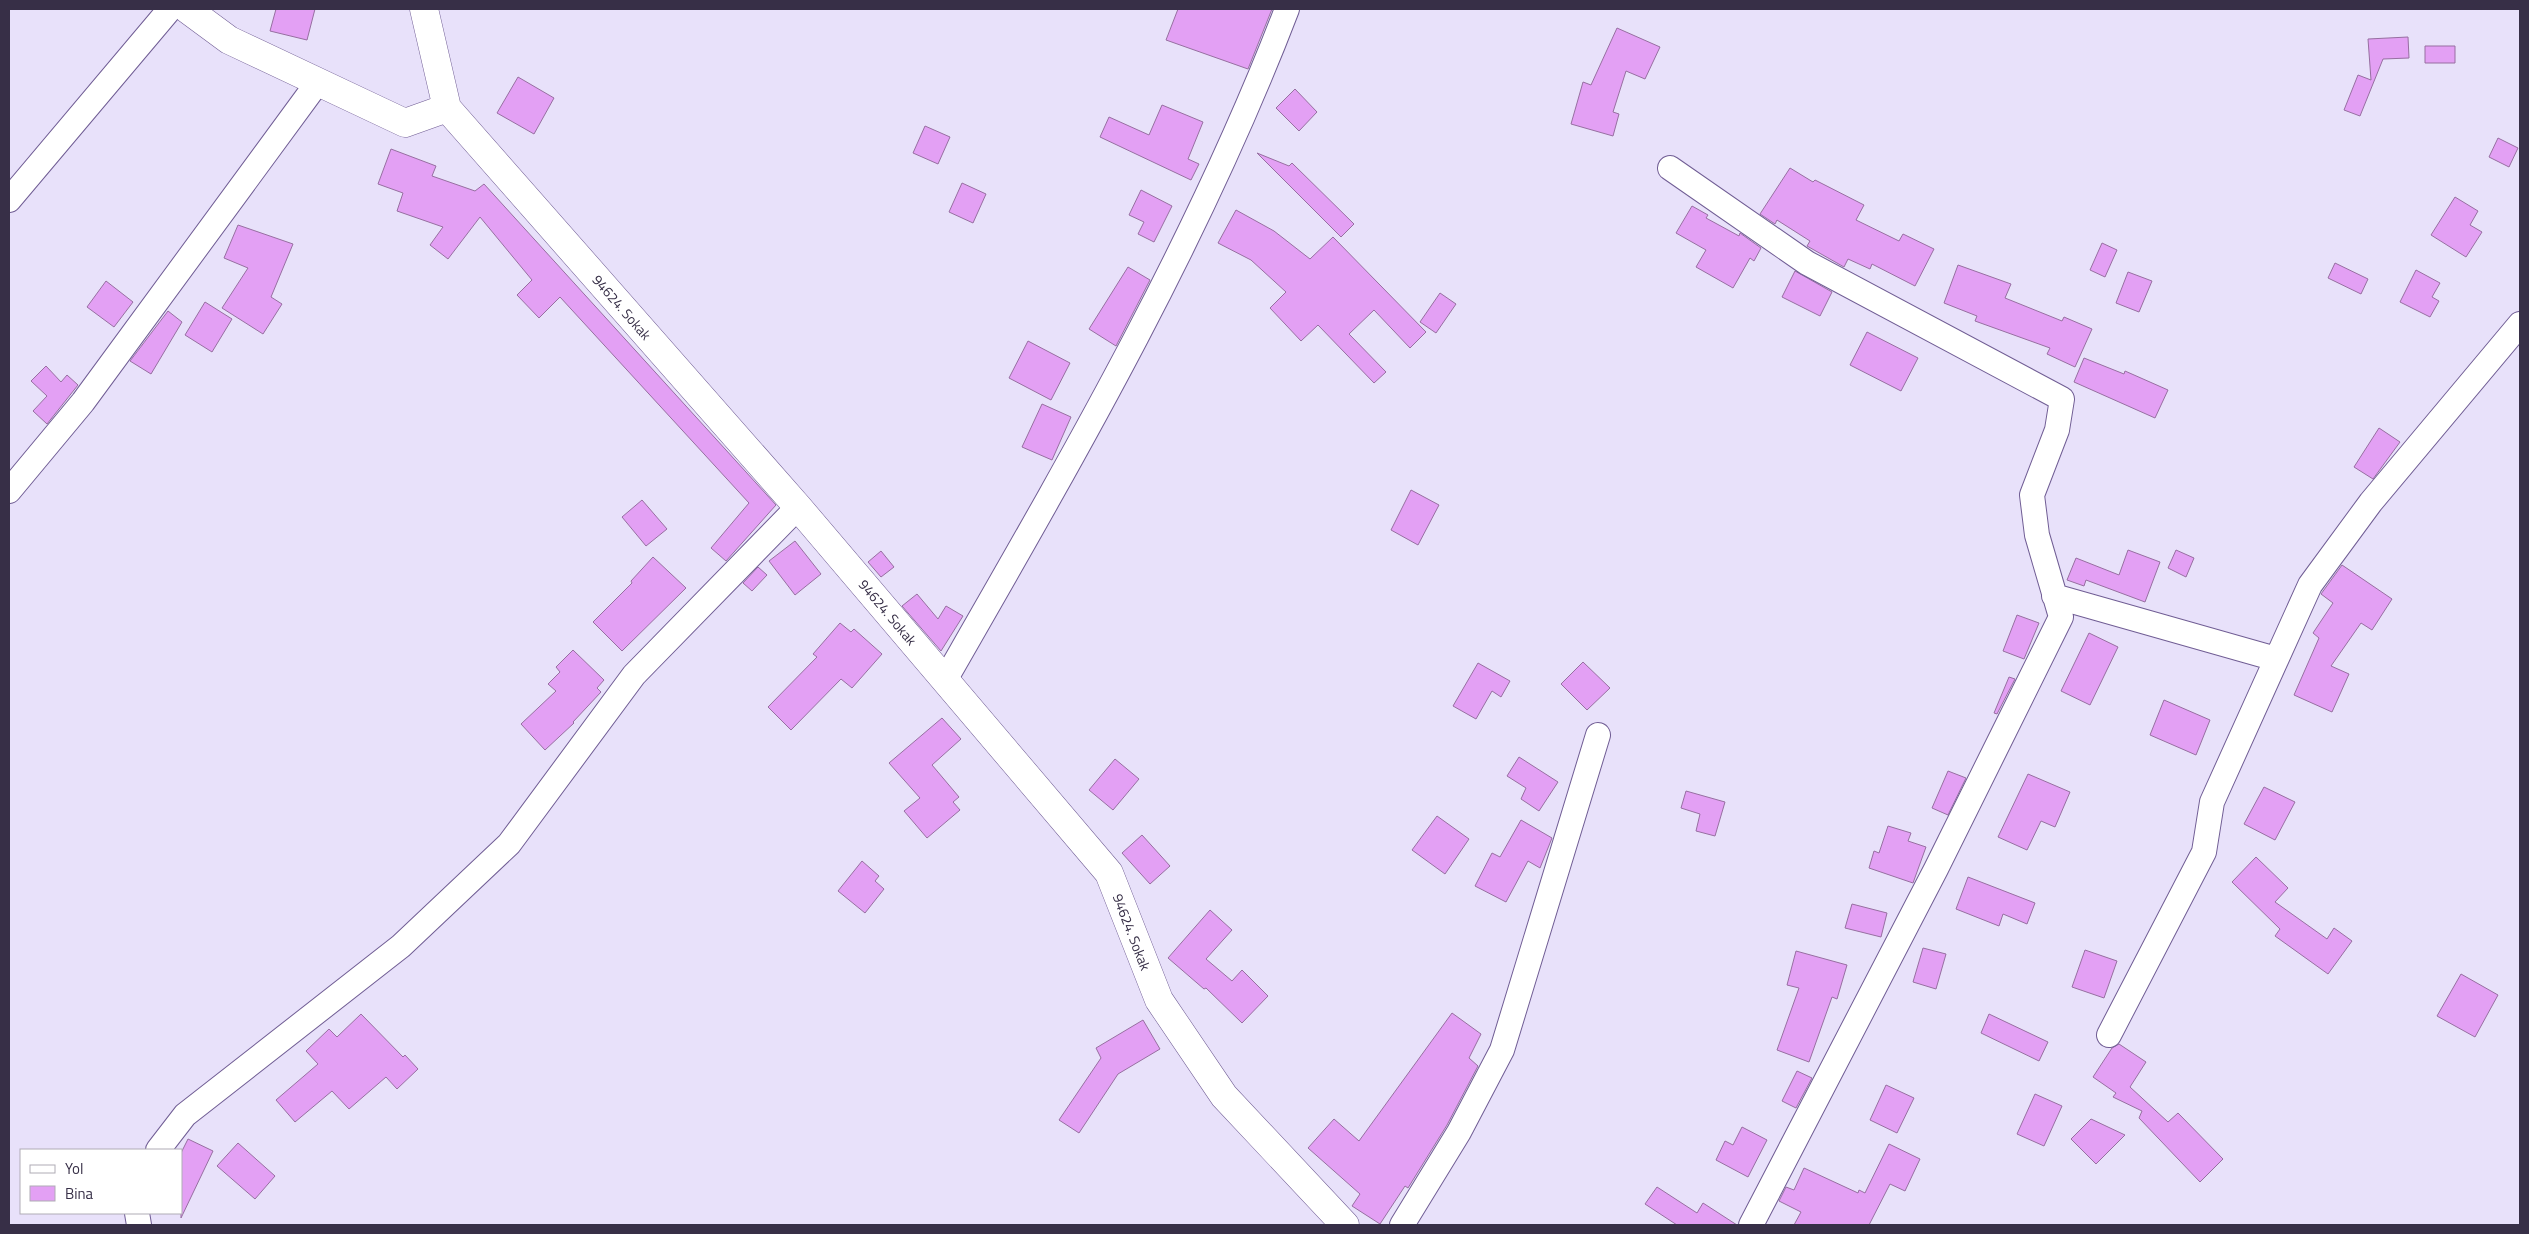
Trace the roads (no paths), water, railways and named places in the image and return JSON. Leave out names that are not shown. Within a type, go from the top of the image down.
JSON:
[{"type":"street","points":[[9,200],[170,9]]},
{"type":"street","name":"94624. Sokak","points":[[424,9],[447,108],[798,507],[1109,873],[1159,1000],[1224,1096],[1345,1225]]},
{"type":"street","points":[[945,680],[1055,488],[1154,305],[1262,74],[1287,9]]},
{"type":"street","points":[[196,13],[229,40],[405,123],[447,108]]},
{"type":"street","points":[[9,491],[83,402],[318,82]]},
{"type":"street","points":[[1670,168],[1807,263],[2062,399],[2056,430],[2032,495],[2037,535],[2061,618],[1936,869],[1752,1225]]},
{"type":"street","points":[[2108,1035],[2204,852],[2212,802],[2310,586],[2371,502],[2520,324]]},
{"type":"street","points":[[159,1149],[185,1115],[401,946],[508,844],[634,676],[798,507]]},
{"type":"street","points":[[2054,596],[2276,659]]},
{"type":"street","points":[[1402,1225],[1459,1132],[1502,1050],[1598,736]]}]
